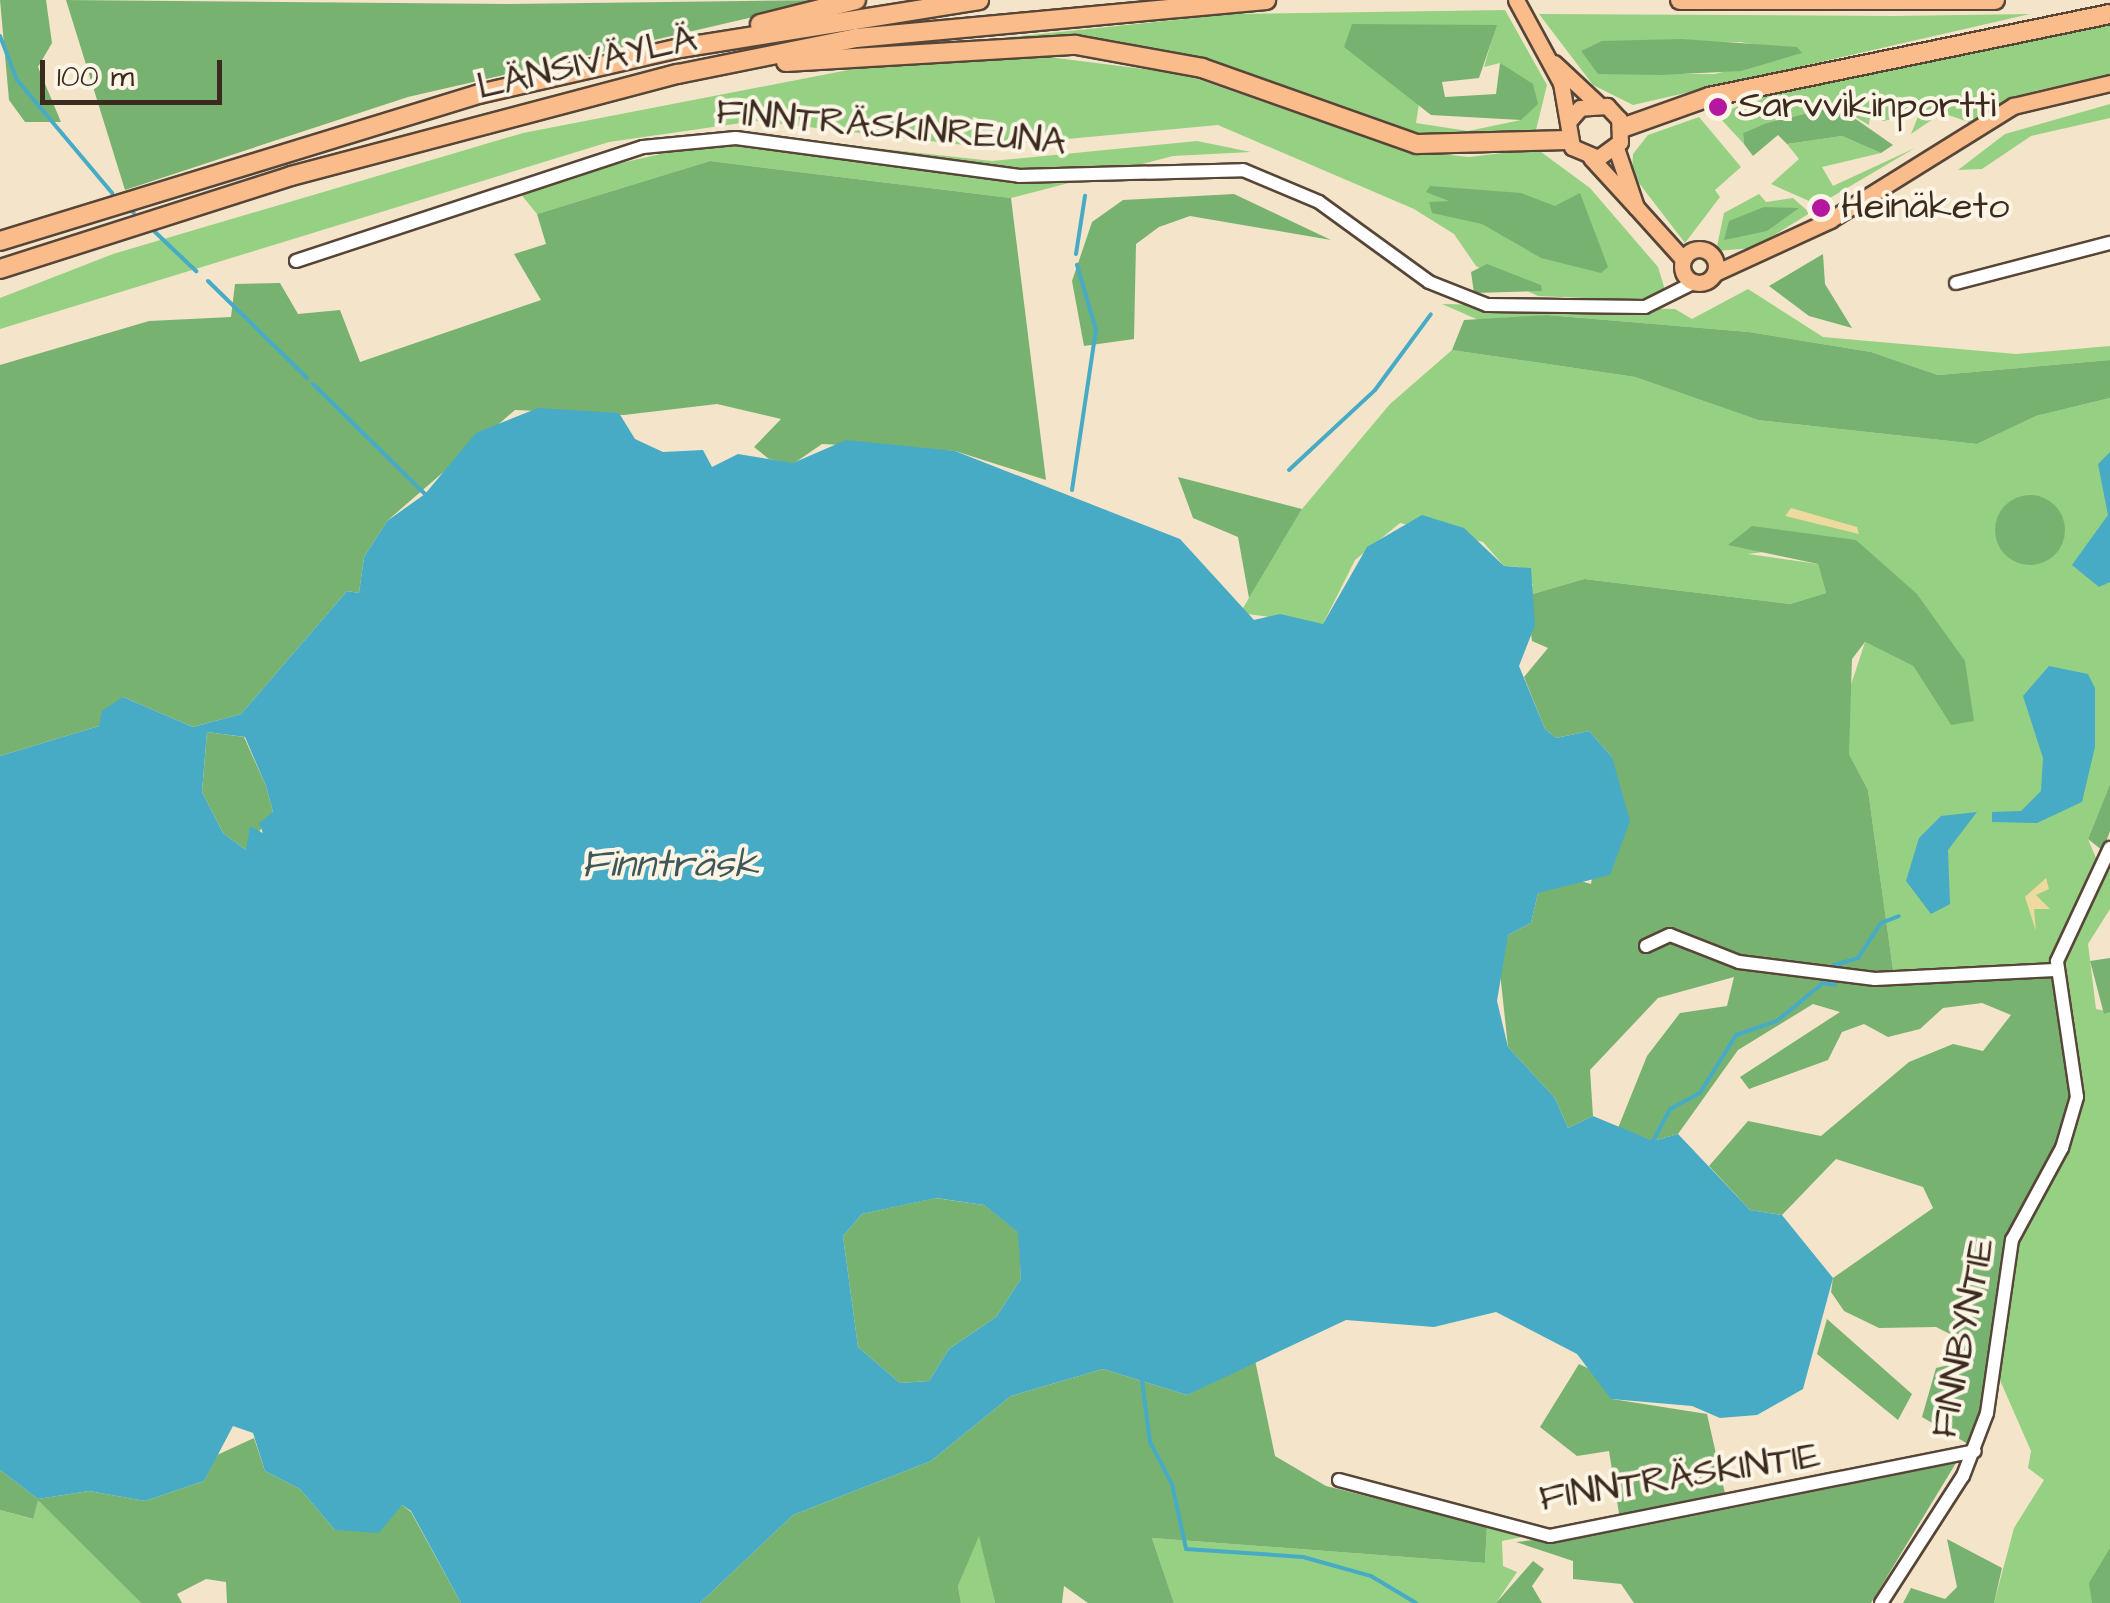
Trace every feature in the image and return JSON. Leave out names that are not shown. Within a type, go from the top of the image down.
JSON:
[{"type":"highway","points":[[680,48],[856,0]]},
{"type":"highway","name":"LÄNSIVÄYLÄ","points":[[0,241],[479,94],[680,48],[979,0]]},
{"type":"highway","name":"LÄNSIVÄYLÄ","points":[[0,269],[291,176],[678,74],[856,38],[1266,0]]},
{"type":"highway","points":[[1680,0],[1995,0]]},
{"type":"highway","points":[[1622,128],[1709,97],[2110,14]]},
{"type":"highway","points":[[678,74],[983,44],[1076,45],[1202,68],[1417,144],[1568,131]]},
{"type":"main road","points":[[1516,0],[1551,61],[1568,131],[1683,258],[1694,283],[1830,220],[2012,106],[2110,83]]},
{"type":"main road","points":[[1551,61],[1622,128],[1616,148],[1636,207]]},
{"type":"main road","points":[[1568,131],[1598,104]]},
{"type":"main road","points":[[1591,158],[1616,148]]},
{"type":"main road","points":[[1683,258],[1704,250],[1715,273]]},
{"type":"street","name":"FINNTRÄSKINREUNA","points":[[296,261],[643,147],[736,138],[1019,176],[1243,170],[1320,202],[1443,291],[1487,305],[1645,307],[1694,283]]},
{"type":"street","points":[[1956,284],[2110,244]]},
{"type":"street","points":[[1646,946],[1670,936],[1739,962],[1875,978],[2055,970],[2110,848]]},
{"type":"street","name":"FINNBYNTIE","points":[[1882,1603],[1974,1450],[1996,1371],[2012,1240],[2062,1148],[2077,1097],[2055,970]]},
{"type":"street","name":"FINNTRÄSKINTIE","points":[[1339,1480],[1550,1536],[1974,1450]]},
{"type":"green space","points":[[0,0],[46,0],[52,43],[38,67],[61,122],[25,122],[9,100]]},
{"type":"green space","points":[[66,0],[509,4],[827,0],[408,97],[125,190]]},
{"type":"green space","points":[[1505,10],[1547,85],[1536,130],[1428,141],[1166,51],[1011,37],[1232,14]],"holes":[[[1496,25],[1484,67],[1500,63],[1521,120],[1468,131],[1416,123],[1419,104],[1380,67]]]},
{"type":"green space","points":[[1539,14],[2030,14],[1633,105],[1593,85]],"holes":[[[1602,41],[1740,42],[1801,52],[1715,74],[1598,74]]]},
{"type":"green space","points":[[2110,20],[2110,75],[2035,91],[1969,122],[1942,113],[1911,134],[1919,114],[1883,121],[1871,109],[1869,125],[1837,106],[1766,123],[1743,133],[1744,144],[1717,115],[1779,89]]},
{"type":"green space","points":[[1352,24],[1497,25],[1479,78],[1442,82],[1445,97],[1496,94],[1500,63],[1533,84],[1538,104],[1521,120],[1431,115],[1344,47]]},
{"type":"green space","points":[[1681,39],[1797,47],[1802,53],[1741,71],[1661,75],[1598,74],[1581,51],[1602,41]]},
{"type":"green space","points":[[1025,54],[1183,74],[1403,150],[1469,157],[1537,149],[1590,188],[1658,267],[1666,293],[1652,301],[1538,296],[1476,266],[1454,234],[1414,209],[1218,125],[982,147],[755,121],[609,142],[0,329],[0,298],[113,254],[523,133],[874,65]]},
{"type":"green space","points":[[2110,104],[2110,118],[2031,136],[1982,169],[1958,170],[2005,134]]},
{"type":"green space","points":[[1837,106],[1893,145],[1881,153],[1842,136],[1787,144],[1778,135],[1753,156],[1744,144],[1743,133],[1766,123]]},
{"type":"green space","points":[[1699,117],[1741,167],[1715,190],[1720,197],[1685,243],[1632,174],[1633,154],[1648,135]]},
{"type":"green space","points":[[749,134],[992,161],[1197,141],[1251,152],[1173,156],[1011,198],[710,161],[537,214],[515,187]]},
{"type":"green space","points":[[1842,136],[1881,153],[1822,167],[1833,186],[1915,148],[1818,205],[1771,184],[1799,159],[1787,144]]},
{"type":"green space","points":[[710,161],[1011,198],[1046,480],[955,451],[822,444],[793,464],[769,459],[754,447],[781,419],[717,404],[624,415],[515,410],[387,521],[364,557],[359,593],[347,591],[241,714],[193,727],[123,697],[99,726],[0,756],[0,365],[149,321],[231,317],[235,284],[280,283],[298,314],[340,310],[360,362],[541,300],[514,254],[546,244],[537,214]]},
{"type":"green space","points":[[1430,186],[1521,193],[1555,206],[1580,193],[1608,267],[1601,273],[1541,258],[1482,224],[1432,213],[1429,202],[1449,201],[1426,192]]},
{"type":"green space","points":[[1234,194],[1331,240],[1190,216],[1159,227],[1136,244],[1134,339],[1084,346],[1072,281],[1092,222],[1123,200]]},
{"type":"green space","points":[[1759,194],[1766,202],[1793,198],[1810,213],[1753,248],[1716,251],[1724,213]]},
{"type":"green space","points":[[1764,207],[1799,208],[1767,231],[1724,240],[1729,221]]},
{"type":"green space","points":[[1823,254],[1825,284],[1852,328],[1809,316],[1769,286]]},
{"type":"green space","points":[[1487,264],[1541,285],[1542,291],[1474,293],[1471,272]]},
{"type":"green space","points":[[1748,289],[1823,337],[2016,354],[2110,346],[2110,360],[1938,375],[1871,352],[1749,332],[1547,315],[1483,322],[1442,304],[1675,309],[1692,319]]},
{"type":"green space","points":[[1547,315],[1749,332],[1871,352],[1938,375],[2110,360],[2110,398],[2036,416],[1977,444],[1758,420],[1635,377],[1452,350],[1464,320]]},
{"type":"green space","points":[[1452,350],[1635,377],[1758,420],[1977,444],[2036,416],[2110,398],[2110,784],[2088,839],[2101,870],[2110,869],[2110,909],[2088,944],[2096,1009],[2110,1012],[2110,1603],[1994,1603],[2014,1528],[2044,1480],[2028,1468],[2031,1451],[1996,1371],[2057,990],[1894,977],[1868,790],[1849,754],[1848,694],[1865,642],[1913,666],[1951,725],[1856,540],[1748,554],[1818,564],[1826,593],[1790,604],[1584,579],[1526,596],[1533,585],[1520,567],[1504,566],[1483,542],[1400,523],[1355,560],[1323,624],[1240,613],[1302,509],[1390,404]]},
{"type":"green space","points":[[1178,477],[1302,509],[1249,598],[1238,537],[1193,518]]},
{"type":"green space","points":[[2030,495],[2055,505],[2065,530],[2055,555],[2030,565],[2005,555],[1995,530],[2005,505]]},
{"type":"green space","points":[[1752,526],[1856,540],[1917,594],[1965,661],[1974,721],[1951,725],[1913,666],[1865,642],[1852,659],[1849,754],[1868,790],[1894,977],[2055,970],[2075,1060],[2072,1121],[2019,1221],[1996,1371],[1968,1444],[1922,1417],[1936,1368],[1953,1364],[1966,1342],[1936,1327],[1879,1328],[1844,1311],[1831,1292],[1833,1278],[1933,1208],[1923,1187],[1836,1159],[1782,1215],[1750,1210],[1709,1166],[1748,1121],[1821,1136],[1909,1062],[1953,1044],[1983,1051],[2011,1015],[1982,1003],[1943,1008],[1920,1029],[1888,1037],[1864,1024],[1842,1032],[1828,1060],[1749,1089],[1740,1077],[1840,1012],[1813,1004],[1738,1050],[1678,1134],[1653,1141],[1618,1128],[1647,1056],[1680,1013],[1727,1006],[1734,977],[1658,998],[1590,1070],[1593,1116],[1568,1128],[1555,1098],[1508,1047],[1498,954],[1508,935],[1531,923],[1538,893],[1570,878],[1591,884],[1612,757],[1589,731],[1556,738],[1545,729],[1524,677],[1548,648],[1532,641],[1526,596],[1584,579],[1790,604],[1826,593],[1818,564],[1728,545]]},
{"type":"green space","points":[[207,732],[244,737],[266,786],[273,812],[246,850],[223,833],[202,792]]},
{"type":"green space","points":[[2110,784],[2110,831],[2103,851],[2088,839]]},
{"type":"green space","points":[[2110,958],[2110,1012],[2104,1014],[2090,961]]},
{"type":"green space","points":[[935,1198],[984,1205],[1019,1232],[1021,1279],[996,1317],[949,1349],[929,1381],[900,1383],[858,1347],[843,1236],[862,1214]]},
{"type":"green space","points":[[1827,1319],[1912,1394],[1898,1420],[1817,1354]]},
{"type":"green space","points":[[1255,1360],[1275,1456],[1326,1486],[1487,1526],[1485,1563],[1152,1538],[1174,1603],[1088,1603],[1064,1586],[1062,1603],[995,1603],[979,1536],[958,1586],[961,1603],[700,1603],[793,1515],[931,1461],[1011,1396],[1103,1369],[1187,1395]]},
{"type":"green space","points":[[1579,1364],[1598,1373],[1612,1399],[1707,1414],[1726,1498],[1620,1520],[1609,1451],[1577,1456],[1540,1427]]},
{"type":"green space","points":[[254,1438],[265,1471],[300,1489],[335,1530],[402,1505],[411,1512],[461,1603],[227,1603],[226,1582],[206,1579],[177,1594],[182,1603],[141,1603],[38,1500],[33,1519],[0,1510],[0,1470],[38,1499],[89,1491],[145,1501],[204,1481],[217,1455]]},
{"type":"green space","points":[[1956,1463],[1871,1603],[1634,1603],[1621,1584],[1573,1579],[1573,1561],[1516,1542],[1623,1530]]},
{"type":"green space","points":[[38,1499],[141,1603],[0,1603],[0,1510],[32,1519]]},
{"type":"green space","points":[[1487,1526],[1522,1537],[1502,1541],[1503,1566],[1517,1572],[1496,1603],[1174,1603],[1152,1538],[1485,1563]]},
{"type":"green space","points":[[979,1534],[995,1603],[961,1603],[958,1586]]},
{"type":"green space","points":[[1947,1539],[2002,1568],[1994,1603],[1903,1603],[1911,1588],[1945,1599],[1957,1587]]},
{"type":"green space","points":[[2110,1548],[2110,1603],[2092,1603],[2089,1583]]},
{"type":"green space","points":[[1533,1561],[1544,1569],[1532,1586],[1542,1603],[1496,1603]]},
{"type":"sand","points":[[1791,508],[1857,527],[1859,534],[1785,516]]},
{"type":"sand","points":[[2046,878],[2049,889],[2036,895],[2050,909],[2034,909],[2036,931],[2025,897]]},
{"type":"water","name":"Finnträsk","points":[[538,408],[619,413],[635,439],[663,452],[703,450],[712,467],[738,454],[793,463],[846,440],[955,451],[1180,539],[1254,620],[1280,614],[1323,624],[1367,547],[1422,515],[1464,528],[1504,566],[1531,568],[1535,625],[1519,666],[1545,729],[1556,738],[1589,731],[1612,757],[1630,821],[1610,875],[1538,893],[1531,923],[1508,935],[1497,1001],[1508,1047],[1555,1098],[1568,1128],[1593,1116],[1653,1141],[1678,1134],[1750,1210],[1782,1215],[1833,1278],[1803,1389],[1757,1415],[1720,1418],[1692,1406],[1611,1399],[1577,1354],[1496,1312],[1434,1327],[1346,1320],[1187,1395],[1103,1369],[1011,1396],[931,1461],[793,1515],[700,1603],[461,1603],[411,1511],[402,1505],[379,1533],[335,1530],[300,1489],[265,1471],[253,1433],[233,1426],[204,1481],[145,1501],[89,1491],[38,1499],[0,1470],[0,756],[99,726],[102,711],[123,697],[193,727],[241,714],[347,591],[359,593],[364,557],[387,521],[425,494],[476,433]],"holes":[[[207,732],[245,737],[266,786],[273,812],[259,823],[263,833],[250,826],[246,850],[223,833],[202,792]],[[936,1198],[984,1205],[1018,1232],[1021,1279],[996,1317],[949,1349],[929,1381],[900,1383],[858,1347],[843,1236],[862,1214]]]},
{"type":"water","points":[[2110,452],[2110,582],[2099,587],[2072,565],[2108,515],[2098,464]]},
{"type":"water","points":[[2049,666],[2088,674],[2095,688],[2095,747],[2082,802],[2037,823],[1992,822],[1992,812],[2021,811],[2041,791],[2043,758],[2023,696]]},
{"type":"water","points":[[1977,812],[1948,850],[1950,904],[1931,914],[1906,881],[1919,838],[1941,816]]},
{"type":"waterway","points":[[0,36],[17,80],[112,193]]},
{"type":"waterway","points":[[1076,254],[1085,196]]},
{"type":"waterway","points":[[155,232],[196,271]]},
{"type":"waterway","points":[[1072,490],[1096,330],[1077,265]]},
{"type":"waterway","points":[[208,281],[307,378]]},
{"type":"waterway","points":[[1289,470],[1375,390],[1431,314]]},
{"type":"waterway","points":[[313,384],[425,494]]},
{"type":"waterway","points":[[1834,965],[1858,958],[1881,923],[1899,916]]},
{"type":"waterway","points":[[1653,1141],[1670,1109],[1700,1093],[1736,1035],[1777,1021],[1823,983],[1835,985]]},
{"type":"waterway","points":[[1142,1381],[1150,1442],[1172,1484],[1186,1549],[1303,1557],[1371,1576],[1416,1603]]},
{"type":"place","name":"Sarvvikinportti","points":[[1718,107]]},
{"type":"place","name":"Heinäketo","points":[[1821,208]]}]
